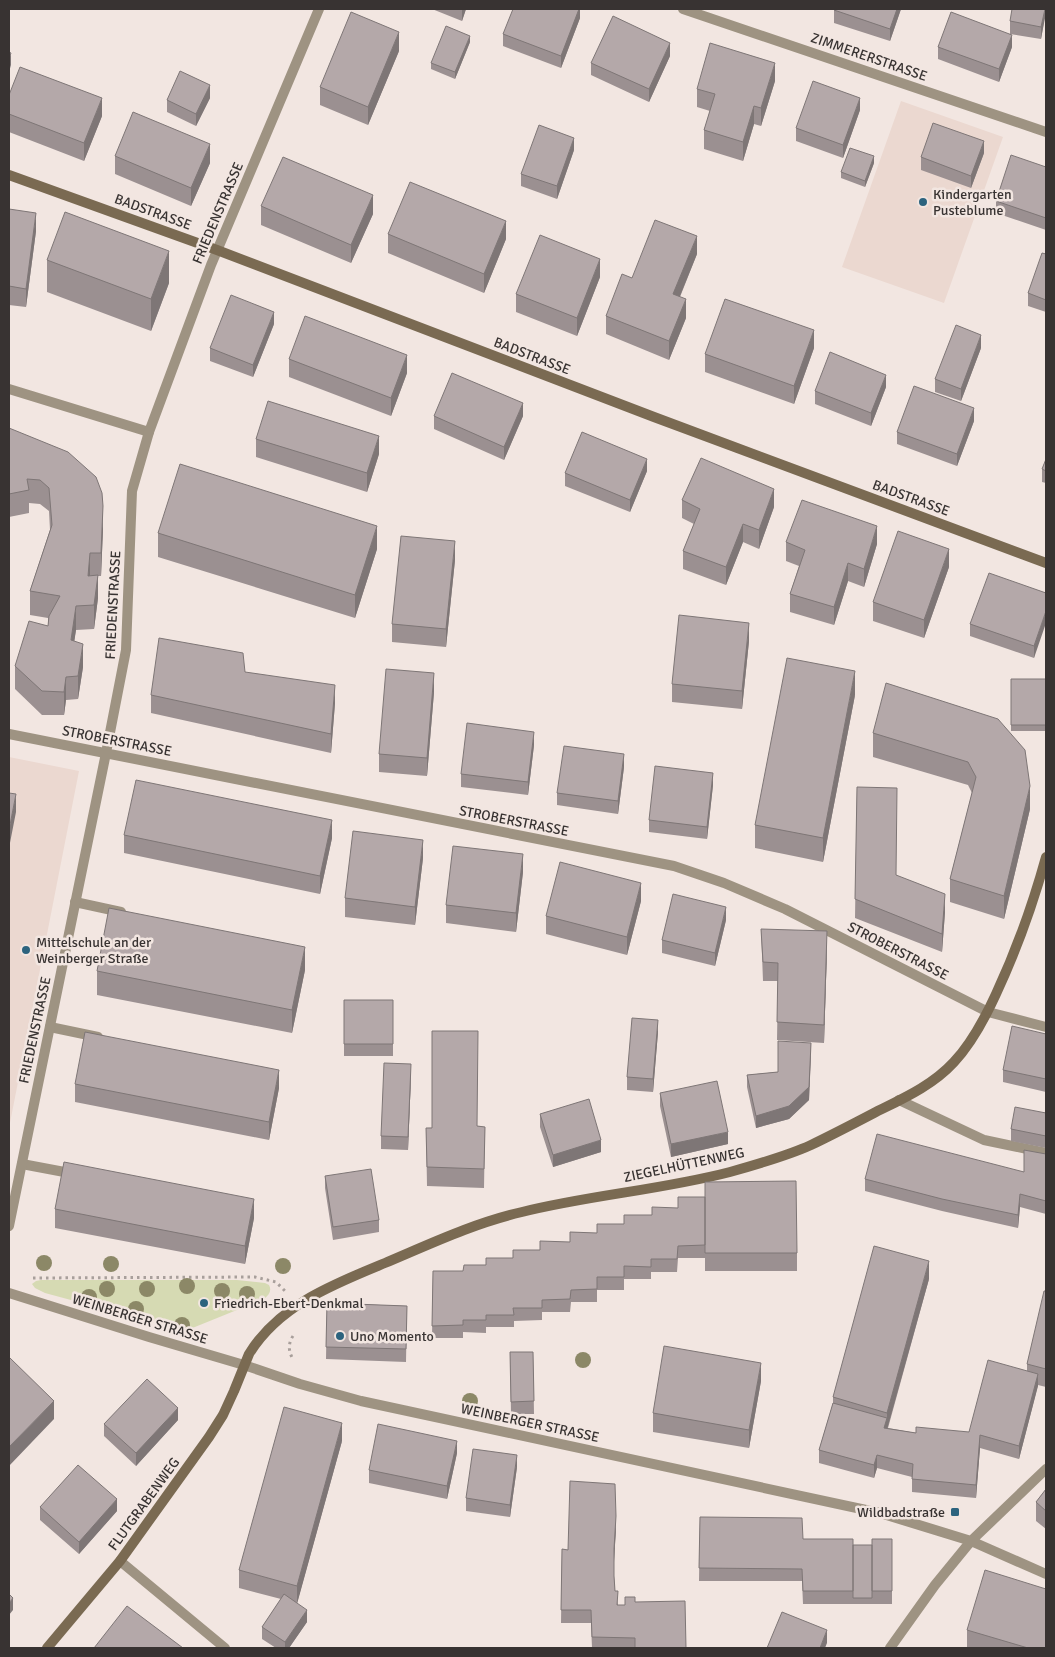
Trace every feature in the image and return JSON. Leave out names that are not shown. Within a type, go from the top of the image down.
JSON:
[{"type":"street","name":"FRIEDENSTRASSE","points":[[9,1226],[126,650],[132,491],[149,432],[217,250],[319,9]]},
{"type":"street","name":"ZIMMERERSTRASSE","points":[[683,9],[1046,132]]},
{"type":"street","name":"BADSTRASSE","points":[[9,175],[217,250],[654,417],[1046,563]]},
{"type":"street","points":[[9,389],[149,432]]},
{"type":"street","name":"STROBERSTRASSE","points":[[9,734],[674,866],[724,883],[785,909],[988,1012],[1046,1027]]},
{"type":"street","name":"ZIEGELHÜTTENWEG","points":[[244,1364],[262,1336],[297,1304],[353,1276],[472,1227],[518,1212],[572,1200],[645,1189],[730,1172],[809,1146],[924,1087],[949,1068],[974,1035],[988,1012],[1029,915],[1046,856]]},
{"type":"street","points":[[75,902],[132,914]]},
{"type":"street","points":[[50,1027],[108,1039]]},
{"type":"street","points":[[899,1100],[984,1140],[1046,1153]]},
{"type":"street","points":[[22,1164],[88,1176]]},
{"type":"street","name":"WEINBERGER STRASSE","points":[[9,1293],[149,1337],[244,1364],[300,1384],[361,1401],[880,1513],[972,1541],[1046,1574]]},
{"type":"street","name":"FLUTGRABENWEG","points":[[46,1648],[120,1561],[209,1437],[227,1407],[244,1364]]},
{"type":"street","points":[[890,1648],[935,1585],[972,1541],[1046,1469]]},
{"type":"street","points":[[120,1561],[225,1648]]},
{"type":"path","points":[[28,1279],[50,1277],[255,1277],[276,1282],[297,1304]]},
{"type":"path","points":[[295,1334],[291,1338],[289,1345],[292,1358],[305,1366],[300,1384]]},
{"type":"shaded area","name":"Kindergarten Pusteblume","points":[[901,101],[1003,137],[944,303],[842,267]]},
{"type":"shaded area","name":"Mittelschule an der Weinberger Straße","points":[[9,757],[79,771],[9,1128]]},
{"type":"green space","points":[[41,1280],[237,1280],[265,1283],[269,1285],[270,1291],[264,1299],[190,1329],[182,1330],[45,1293],[35,1288],[32,1284]]},
{"type":"building","points":[[513,9],[579,9],[561,56],[503,34]]},
{"type":"building","points":[[835,9],[897,9],[890,29]]},
{"type":"building","points":[[1012,9],[1045,9],[1041,27],[1010,21]]},
{"type":"building","points":[[351,12],[399,32],[368,107],[320,87]]},
{"type":"building","points":[[951,12],[1012,35],[999,69],[938,47]]},
{"type":"building","points":[[613,16],[670,43],[649,89],[591,63]]},
{"type":"building","points":[[446,26],[470,36],[455,72],[431,63]]},
{"type":"building","points":[[710,43],[775,63],[761,108],[754,106],[743,142],[704,130],[715,94],[697,89]]},
{"type":"building","points":[[20,67],[102,98],[84,143],[9,114],[9,95]]},
{"type":"building","points":[[180,71],[210,85],[196,114],[167,100]]},
{"type":"building","points":[[813,81],[860,98],[843,145],[796,128]]},
{"type":"building","points":[[133,112],[210,144],[191,188],[115,156]]},
{"type":"building","points":[[933,123],[984,141],[971,176],[921,157]]},
{"type":"building","points":[[539,125],[574,138],[557,186],[521,174]]},
{"type":"building","points":[[850,148],[874,156],[865,181],[841,172]]},
{"type":"building","points":[[1011,155],[1046,167],[1046,218],[996,201]]},
{"type":"building","points":[[283,157],[373,195],[351,245],[261,206]]},
{"type":"building","points":[[410,182],[506,221],[484,274],[388,234]]},
{"type":"building","points":[[9,209],[36,213],[26,289],[9,286]]},
{"type":"building","points":[[65,212],[169,251],[151,299],[47,260]]},
{"type":"building","points":[[655,220],[697,236],[673,294],[686,299],[669,341],[606,316],[622,274],[632,278]]},
{"type":"building","points":[[540,235],[600,259],[577,318],[516,294]]},
{"type":"building","points":[[1042,253],[1046,254],[1046,300],[1028,293]]},
{"type":"building","points":[[231,295],[274,312],[253,365],[210,348]]},
{"type":"building","points":[[725,299],[814,330],[794,386],[705,354]]},
{"type":"building","points":[[305,316],[407,355],[391,398],[289,359]]},
{"type":"building","points":[[956,325],[981,335],[961,389],[935,379]]},
{"type":"building","points":[[830,352],[886,375],[871,413],[815,391]]},
{"type":"building","points":[[452,373],[523,403],[504,447],[434,416]]},
{"type":"building","points":[[914,386],[974,408],[957,454],[897,432]]},
{"type":"building","points":[[268,401],[379,436],[367,473],[256,439]]},
{"type":"building","points":[[9,428],[68,452],[96,477],[102,493],[101,553],[90,553],[88,576],[98,575],[94,605],[76,606],[71,640],[83,644],[78,676],[66,677],[64,692],[42,691],[15,666],[29,621],[48,626],[49,616],[60,596],[30,591],[52,525],[49,488],[40,480],[27,479],[29,490],[9,494]]},
{"type":"building","points":[[582,432],[647,459],[630,500],[565,473]]},
{"type":"building","points":[[701,458],[774,489],[759,530],[743,524],[726,567],[683,551],[700,509],[682,500]]},
{"type":"building","points":[[1046,459],[1046,471],[1042,469]]},
{"type":"building","points":[[180,464],[377,526],[355,595],[158,533]]},
{"type":"building","points":[[802,500],[877,526],[864,569],[848,563],[834,607],[790,594],[805,550],[786,542]]},
{"type":"building","points":[[898,531],[949,549],[924,620],[873,602]]},
{"type":"building","points":[[401,536],[455,541],[446,629],[392,624]]},
{"type":"building","points":[[989,573],[1046,593],[1046,611],[1034,646],[970,624]]},
{"type":"building","points":[[679,615],[749,623],[742,691],[672,684]]},
{"type":"building","points":[[159,638],[243,653],[245,672],[335,685],[331,734],[151,695]]},
{"type":"building","points":[[787,658],[855,671],[823,838],[755,825]]},
{"type":"building","points":[[386,669],[434,673],[427,758],[379,754]]},
{"type":"building","points":[[1011,679],[1046,679],[1046,725],[1011,725]]},
{"type":"building","points":[[886,683],[998,719],[1025,750],[1030,786],[1004,896],[950,879],[976,777],[968,762],[873,733]]},
{"type":"building","points":[[467,723],[534,732],[528,782],[461,774]]},
{"type":"building","points":[[564,746],[624,754],[618,801],[557,793]]},
{"type":"building","points":[[655,766],[713,773],[707,827],[649,820]]},
{"type":"building","points":[[136,780],[332,820],[320,876],[124,835]]},
{"type":"building","points":[[857,787],[897,788],[896,875],[945,894],[942,934],[855,899]]},
{"type":"building","points":[[9,793],[16,794],[9,830]]},
{"type":"building","points":[[353,831],[423,840],[415,907],[345,898]]},
{"type":"building","points":[[453,846],[523,854],[516,913],[446,905]]},
{"type":"building","points":[[560,862],[641,883],[627,937],[546,916]]},
{"type":"building","points":[[673,894],[726,907],[715,953],[662,940]]},
{"type":"building","points":[[109,908],[305,947],[292,1010],[97,971]]},
{"type":"building","points":[[761,929],[827,931],[824,1025],[777,1022],[778,963],[763,962]]},
{"type":"building","points":[[344,1000],[393,1000],[393,1044],[344,1044]]},
{"type":"building","points":[[632,1018],[658,1020],[653,1079],[627,1077]]},
{"type":"building","points":[[1012,1026],[1046,1034],[1046,1079],[1003,1070]]},
{"type":"building","points":[[432,1031],[478,1031],[477,1126],[485,1127],[484,1169],[427,1167],[426,1128],[432,1128]]},
{"type":"building","points":[[85,1032],[279,1070],[269,1122],[75,1084]]},
{"type":"building","points":[[778,1041],[811,1043],[809,1087],[789,1106],[756,1116],[747,1075],[778,1072]]},
{"type":"building","points":[[384,1063],[411,1064],[408,1137],[381,1136]]},
{"type":"building","points":[[717,1081],[728,1132],[671,1144],[660,1093]]},
{"type":"building","points":[[589,1099],[601,1140],[553,1155],[540,1114]]},
{"type":"building","points":[[1015,1107],[1046,1113],[1046,1136],[1011,1129]]},
{"type":"building","points":[[877,1134],[1024,1172],[1024,1150],[1046,1154],[1046,1201],[1020,1194],[1018,1215],[942,1199],[865,1179]]},
{"type":"building","points":[[64,1162],[254,1199],[245,1246],[55,1209]]},
{"type":"building","points":[[371,1169],[379,1220],[333,1227],[325,1176]]},
{"type":"building","points":[[796,1181],[797,1253],[705,1253],[705,1182]]},
{"type":"building","points":[[678,1197],[705,1197],[705,1245],[678,1246],[677,1259],[651,1259],[651,1267],[624,1266],[624,1277],[597,1277],[597,1289],[571,1290],[570,1299],[542,1300],[542,1308],[513,1308],[514,1315],[486,1315],[486,1320],[463,1320],[463,1325],[432,1326],[433,1271],[463,1271],[464,1265],[486,1265],[486,1258],[513,1258],[513,1250],[540,1250],[540,1241],[570,1242],[570,1232],[597,1233],[597,1224],[624,1224],[624,1215],[652,1215],[652,1207],[678,1208]]},
{"type":"building","points":[[874,1246],[929,1261],[887,1413],[833,1397]]},
{"type":"building","points":[[1044,1291],[1046,1291],[1046,1369],[1027,1364]]},
{"type":"building","points":[[327,1303],[407,1306],[406,1349],[326,1347]]},
{"type":"building","points":[[664,1346],[761,1363],[749,1430],[653,1413]]},
{"type":"building","points":[[510,1352],[533,1352],[534,1401],[511,1402]]},
{"type":"building","points":[[9,1359],[54,1401],[9,1447]]},
{"type":"building","points":[[988,1360],[1038,1374],[1019,1446],[980,1435],[976,1485],[912,1479],[913,1464],[877,1455],[874,1465],[819,1450],[833,1403],[887,1418],[884,1428],[916,1433],[916,1427],[969,1432]]},
{"type":"building","points":[[147,1379],[178,1408],[136,1453],[104,1424]]},
{"type":"building","points":[[284,1407],[342,1423],[297,1586],[239,1570]]},
{"type":"building","points":[[378,1424],[457,1441],[447,1486],[369,1470]]},
{"type":"building","points":[[473,1449],[517,1455],[510,1505],[466,1498]]},
{"type":"building","points":[[78,1465],[117,1499],[79,1542],[40,1507]]},
{"type":"building","points":[[570,1481],[615,1484],[614,1576],[615,1591],[618,1591],[617,1605],[625,1605],[625,1597],[635,1597],[635,1602],[685,1601],[686,1648],[635,1648],[635,1638],[592,1637],[591,1610],[561,1610],[562,1549],[568,1550]]},
{"type":"building","points":[[1046,1489],[1046,1511],[1036,1502]]},
{"type":"building","points":[[700,1517],[802,1518],[803,1539],[853,1539],[853,1591],[803,1591],[802,1569],[699,1568]]},
{"type":"building","points":[[872,1539],[892,1539],[892,1591],[872,1591]]},
{"type":"building","points":[[853,1545],[872,1545],[872,1598],[853,1598]]},
{"type":"building","points":[[985,1570],[1046,1589],[1046,1648],[1028,1648],[967,1630]]},
{"type":"building","points":[[9,1594],[13,1598],[9,1603]]},
{"type":"building","points":[[284,1594],[307,1610],[285,1642],[262,1627]]},
{"type":"building","points":[[127,1606],[183,1648],[94,1648]]},
{"type":"building","points":[[782,1612],[827,1630],[820,1648],[767,1648]]},
{"type":"place","name":"Kindergarten Pusteblume","points":[[923,202]]},
{"type":"place","name":"Mittelschule an der Weinberger Straße","points":[[26,950]]},
{"type":"place","name":"Friedrich-Ebert-Denkmal","points":[[204,1303]]},
{"type":"place","name":"Uno Momento","points":[[340,1336]]},
{"type":"place","name":"Wildbadstraße","points":[[955,1512]]}]
